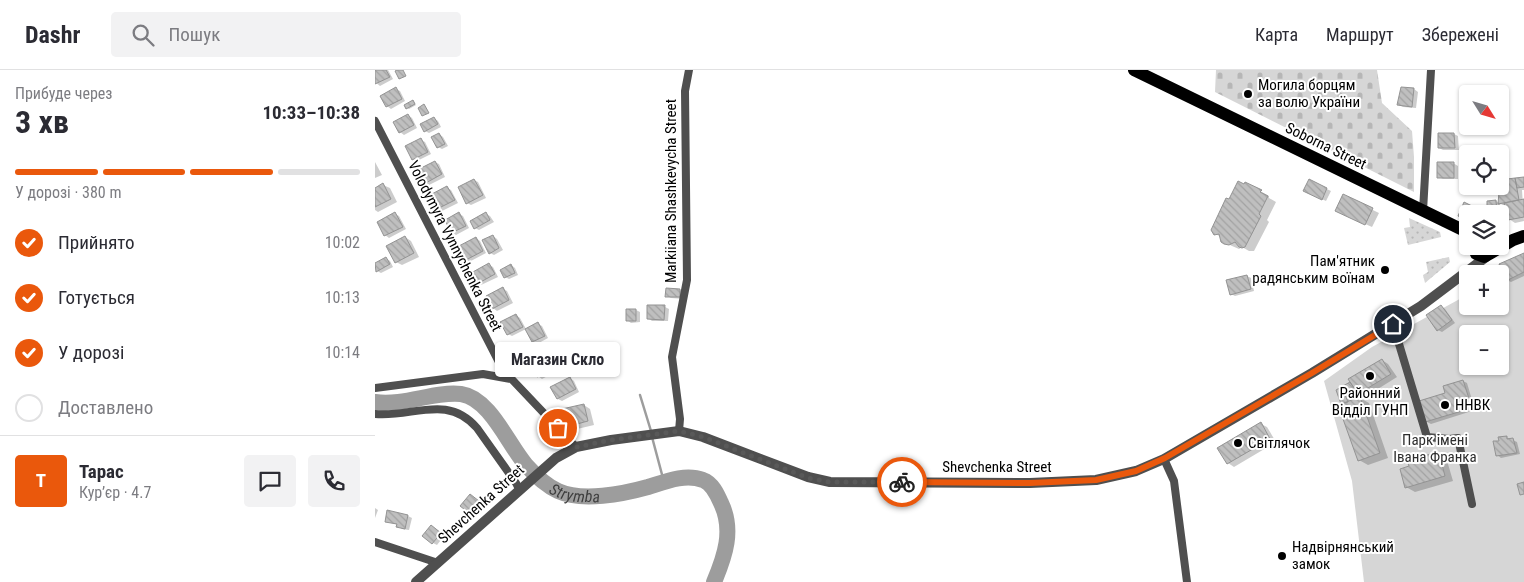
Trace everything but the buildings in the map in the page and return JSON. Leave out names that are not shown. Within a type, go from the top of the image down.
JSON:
[{"type":"main road","name":"Soborna Street","points":[[1135,70],[1459,230]]},
{"type":"main road","points":[[1509,237],[1524,236]]},
{"type":"main road","points":[[1509,242],[1524,236]]},
{"type":"street","name":"Markiiana Shashkevycha Street","points":[[679,431],[680,419],[672,357],[687,280],[685,91],[689,70]]},
{"type":"street","points":[[1423,211],[1431,70]]},
{"type":"street","name":"Volodymyra Vynnychenka Street","points":[[375,121],[503,370],[577,447]]},
{"type":"street","name":"Shevchenka Street","points":[[416,582],[522,486],[556,458],[577,447],[660,433],[679,431],[703,437],[808,478],[830,482],[1030,483],[1096,480],[1136,471],[1165,458],[1393,324],[1421,306],[1461,275],[1480,255]]},
{"type":"street","points":[[1393,324],[1427,436],[1449,439],[1458,438],[1472,504]]},
{"type":"street","points":[[375,388],[483,374],[511,379]]},
{"type":"street","points":[[375,414],[399,415],[437,408],[461,415],[470,420],[477,428],[516,482],[522,486]]},
{"type":"street","points":[[1165,458],[1174,481],[1187,582]]},
{"type":"street","points":[[375,542],[438,563]]},
{"type":"green space","points":[[1216,70],[1377,70],[1382,103],[1412,131],[1414,192],[1215,92]]},
{"type":"green space","points":[[1409,218],[1440,232],[1441,237],[1408,245],[1404,228],[1410,227]]},
{"type":"green space","points":[[1449,257],[1450,262],[1425,283],[1423,275],[1428,272],[1426,262]]},
{"type":"green space","name":"Парк імені Івана Франка","points":[[1524,264],[1524,582],[1364,582],[1352,481],[1324,381],[1372,347],[1459,299],[1459,315],[1509,315],[1509,272]]},
{"type":"waterway","name":"Strymba","points":[[375,402],[397,402],[451,394],[471,397],[490,413],[526,465],[549,486],[568,494],[603,496],[638,490],[689,477],[706,481],[712,486],[718,496],[727,523],[727,543],[714,582]]},
{"type":"waterway","points":[[640,395],[651,431]]},
{"type":"waterway","points":[[652,437],[664,482]]},
{"type":"way so far","points":[[558,428],[577,447],[611,440],[679,431],[703,437],[758,457],[808,478],[830,482],[902,482]]},
{"type":"place","name":"Могила борцям за волю України","points":[[1248,94]]},
{"type":"place","name":"Пам'ятник радянським воїнам","points":[[1385,270]]},
{"type":"place","name":"Районний Відділ ГУНП","points":[[1370,376]]},
{"type":"place","name":"ННВК","points":[[1445,405]]},
{"type":"place","name":"Магазин Скло","points":[[558,428]]},
{"type":"place","name":"Світлячок","points":[[1238,443]]},
{"type":"place","name":"Надвірнянський замок","points":[[1282,556]]},
{"type":"route","points":[[902,482],[1030,483],[1096,480],[1136,471],[1165,458],[1393,324]]}]
